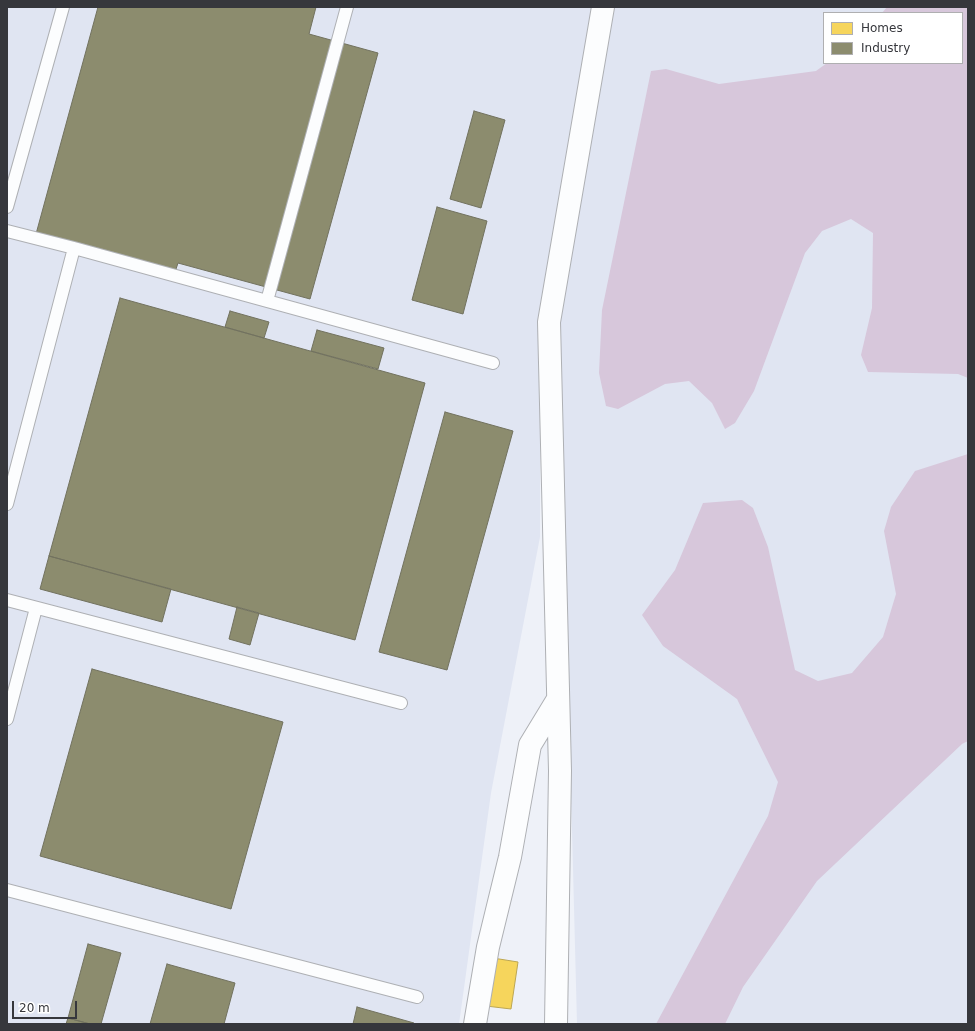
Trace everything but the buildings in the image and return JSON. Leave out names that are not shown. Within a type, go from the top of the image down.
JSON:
[{"type":"street","points":[[556,1024],[560,771],[549,322],[603,7]]},
{"type":"street","points":[[475,1024],[488,947],[510,857],[530,746],[558,699]]},
{"type":"lane","points":[[7,207],[63,7]]},
{"type":"lane","points":[[267,301],[346,7]]},
{"type":"lane","points":[[7,231],[493,363]]},
{"type":"lane","points":[[7,504],[74,248]]},
{"type":"lane","points":[[7,600],[401,703]]},
{"type":"lane","points":[[7,719],[36,608]]},
{"type":"lane","points":[[7,890],[417,997]]},
{"type":"shaded area","points":[[7,7],[595,7],[540,320],[540,537],[491,793],[459,1024],[7,1024]]},
{"type":"shaded area","points":[[614,7],[968,7],[968,1024],[577,1024],[559,324]]},
{"type":"shaded area","points":[[887,7],[968,7],[968,378],[958,374],[868,372],[861,355],[872,308],[873,233],[851,219],[822,231],[805,253],[754,391],[735,423],[725,429],[712,403],[689,381],[665,384],[618,409],[606,406],[599,373],[602,310],[651,71],[666,69],[719,84],[816,71],[826,64],[963,64],[963,12],[883,12]]},
{"type":"shaded area","points":[[968,454],[968,741],[962,744],[817,881],[743,987],[725,1024],[656,1024],[768,816],[778,782],[737,699],[663,646],[642,615],[675,570],[703,503],[742,500],[753,508],[768,547],[795,670],[818,681],[852,673],[883,637],[896,594],[884,531],[891,507],[915,471]]}]
